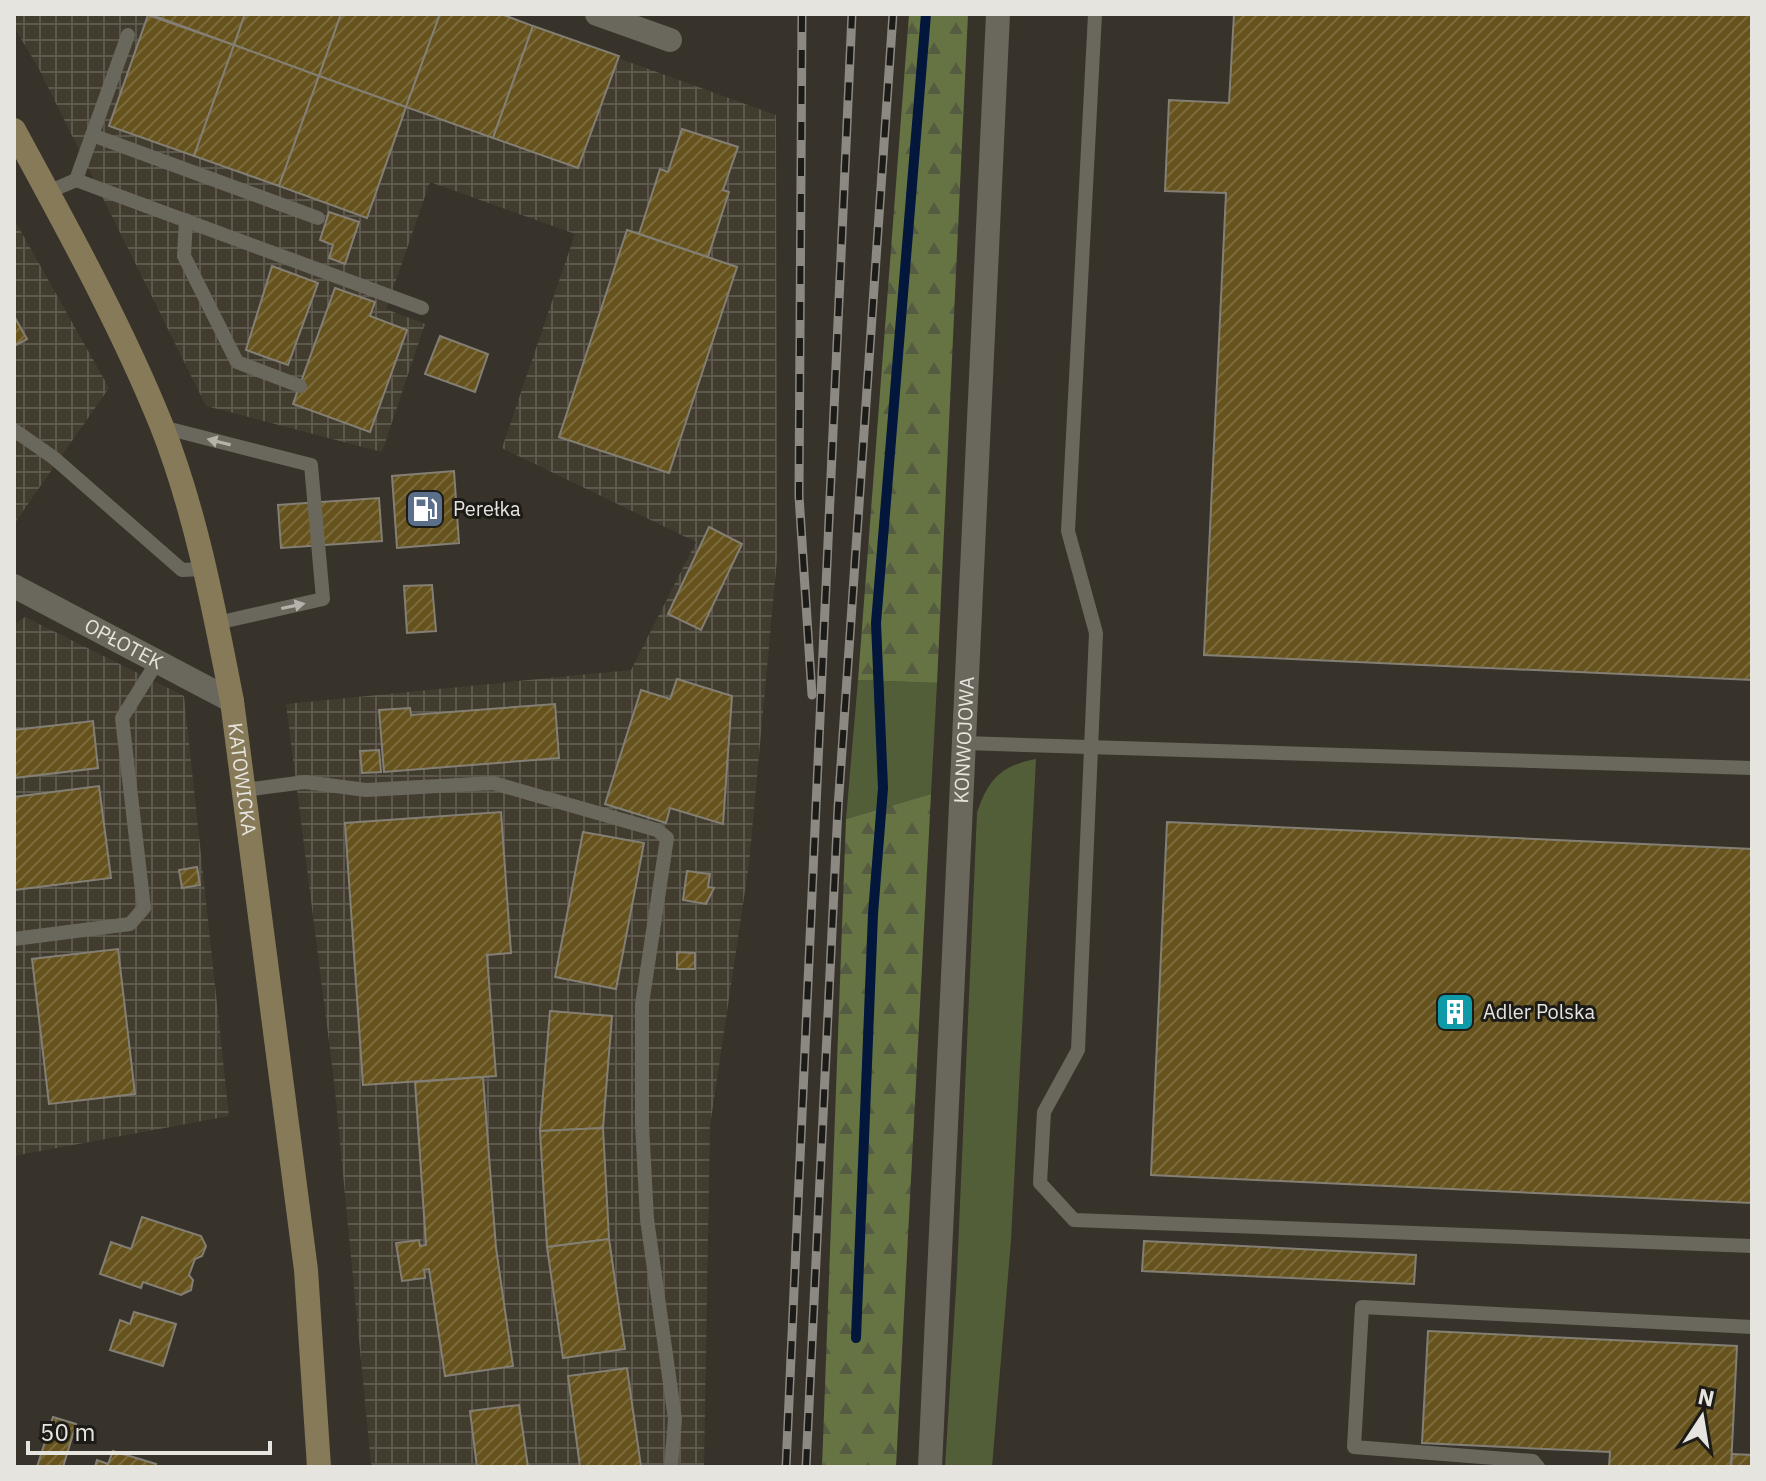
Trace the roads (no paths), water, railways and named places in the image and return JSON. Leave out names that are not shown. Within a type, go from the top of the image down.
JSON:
[{"type":"street","points":[[597,14],[670,40]]},
{"type":"street","name":"KONWOJOWA","points":[[930,1467],[998,14]]},
{"type":"street","name":"KATOWICKA","points":[[14,130],[112,316],[162,427],[217,623],[232,701],[306,1270],[319,1467]]},
{"type":"street","name":"OPŁOTEK","points":[[14,586],[232,701]]},
{"type":"lane","points":[[1095,14],[1068,531],[1096,633],[1078,1050],[1044,1112],[1040,1183],[1074,1220],[1752,1246]]},
{"type":"lane","points":[[76,180],[128,35]]},
{"type":"lane","points":[[92,135],[318,218]]},
{"type":"lane","points":[[48,192],[76,180],[422,308]]},
{"type":"lane","points":[[186,220],[184,256],[237,362],[300,386]]},
{"type":"lane","points":[[162,427],[311,465],[323,599],[217,623]]},
{"type":"lane","points":[[14,430],[54,458],[182,570],[203,569]]},
{"type":"lane","points":[[14,939],[130,924],[144,908],[122,718],[157,662]]},
{"type":"lane","points":[[964,743],[1752,768]]},
{"type":"lane","points":[[244,790],[305,782],[366,790],[493,783],[657,830],[667,838],[642,1004],[642,1124],[647,1219],[675,1419],[671,1467]]},
{"type":"lane","points":[[1538,1467],[1533,1461],[1354,1447],[1362,1307],[1752,1327]]},
{"type":"waterway","points":[[856,1338],[873,914],[883,788],[876,623],[926,14]]},
{"type":"railway","points":[[802,14],[799,496],[812,695]]},
{"type":"railway","points":[[786,1467],[852,14]]},
{"type":"railway","points":[[806,1467],[838,808],[893,14]]},
{"type":"place","name":"Perełka","points":[[425,509]]},
{"type":"place","name":"Adler Polska","points":[[1455,1012]]}]
